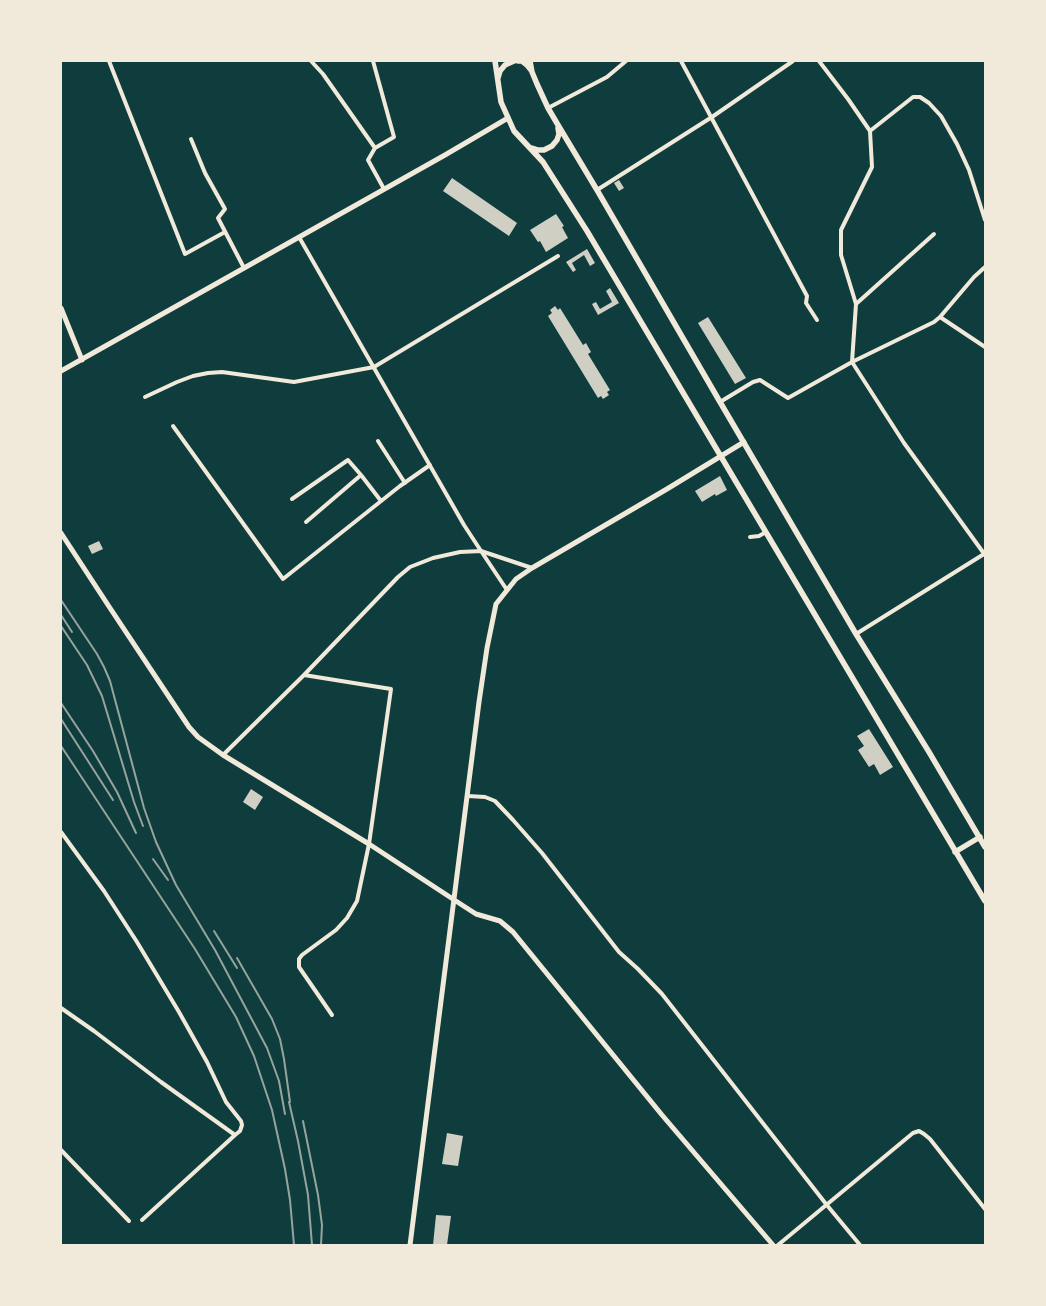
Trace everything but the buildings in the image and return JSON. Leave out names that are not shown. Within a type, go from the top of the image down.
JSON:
[{"type":"main road","points":[[495,61],[501,102],[514,131],[543,162],[587,231],[985,901]]},
{"type":"main road","points":[[497,82],[500,71],[505,65],[516,61],[527,65],[532,72],[548,108],[598,190],[856,634],[985,847]]},
{"type":"main road","points":[[530,61],[532,72]]},
{"type":"main road","points":[[530,147],[544,150],[552,146],[559,134],[558,125]]},
{"type":"main road","points":[[955,852],[980,837]]},
{"type":"street","points":[[108,61],[185,254],[225,232]]},
{"type":"street","points":[[311,61],[323,74],[375,148]]},
{"type":"street","points":[[372,61],[394,137],[375,148],[368,160],[384,189]]},
{"type":"street","points":[[548,108],[607,77],[626,61]]},
{"type":"street","points":[[681,61],[807,296],[806,303],[817,320]]},
{"type":"street","points":[[598,190],[712,117],[793,61]]},
{"type":"street","points":[[819,61],[870,131],[872,167],[841,230],[841,254],[856,304],[852,362],[904,442],[985,554],[856,634]]},
{"type":"street","points":[[870,131],[913,97],[920,97],[929,103],[941,116],[970,170],[985,220]]},
{"type":"street","points":[[61,371],[508,118]]},
{"type":"street","points":[[191,140],[205,173],[225,209],[218,218],[244,268]]},
{"type":"street","points":[[856,304],[934,234]]},
{"type":"street","points":[[300,237],[480,551],[507,590]]},
{"type":"street","points":[[145,397],[177,382],[208,373],[222,372],[294,382],[374,368],[558,256]]},
{"type":"street","points":[[720,402],[753,382],[760,380],[788,398],[852,362],[934,322],[985,267]]},
{"type":"street","points":[[61,308],[82,360]]},
{"type":"street","points":[[940,317],[985,346]]},
{"type":"street","points":[[173,426],[283,579],[381,501],[430,465]]},
{"type":"street","points":[[378,441],[405,483]]},
{"type":"street","points":[[410,1245],[479,702],[491,622],[496,604],[516,579],[532,568],[744,442]]},
{"type":"street","points":[[292,499],[348,460],[381,501]]},
{"type":"street","points":[[306,522],[361,476]]},
{"type":"street","points":[[750,537],[759,536],[766,532]]},
{"type":"street","points":[[61,533],[198,737],[369,844],[476,914],[500,921],[513,932],[662,1115],[773,1245]]},
{"type":"street","points":[[224,755],[398,577],[410,568],[433,558],[460,552],[480,551],[532,568]]},
{"type":"street","points":[[304,675],[391,689],[369,844],[357,900],[347,918],[336,930],[302,954],[299,959],[299,967],[332,1015]]},
{"type":"street","points":[[468,796],[485,797],[495,801],[542,853],[619,952],[662,994],[860,1245]]},
{"type":"street","points":[[61,832],[104,892],[179,1012],[207,1062],[226,1102],[242,1125],[240,1131],[142,1220]]},
{"type":"street","points":[[61,1008],[235,1135]]},
{"type":"street","points":[[778,1245],[913,1133],[919,1131],[930,1139],[985,1209]]},
{"type":"street","points":[[61,1150],[129,1221]]},
{"type":"railway","points":[[61,600],[104,667],[110,681],[144,808],[156,842],[176,885],[215,950],[267,1048],[279,1081],[285,1114]]},
{"type":"railway","points":[[61,615],[72,632]]},
{"type":"railway","points":[[61,626],[87,665],[102,696],[143,826]]},
{"type":"railway","points":[[61,703],[93,751],[117,792],[136,833]]},
{"type":"railway","points":[[61,719],[113,800]]},
{"type":"railway","points":[[61,746],[195,949],[236,1017],[254,1056],[272,1110],[285,1169],[294,1245]]},
{"type":"railway","points":[[153,859],[168,880]]},
{"type":"railway","points":[[214,931],[237,968]]},
{"type":"railway","points":[[237,958],[272,1019],[280,1039],[290,1102]]},
{"type":"railway","points":[[289,1102],[308,1195],[312,1245]]},
{"type":"railway","points":[[303,1121],[318,1195],[322,1225],[321,1245]]}]
